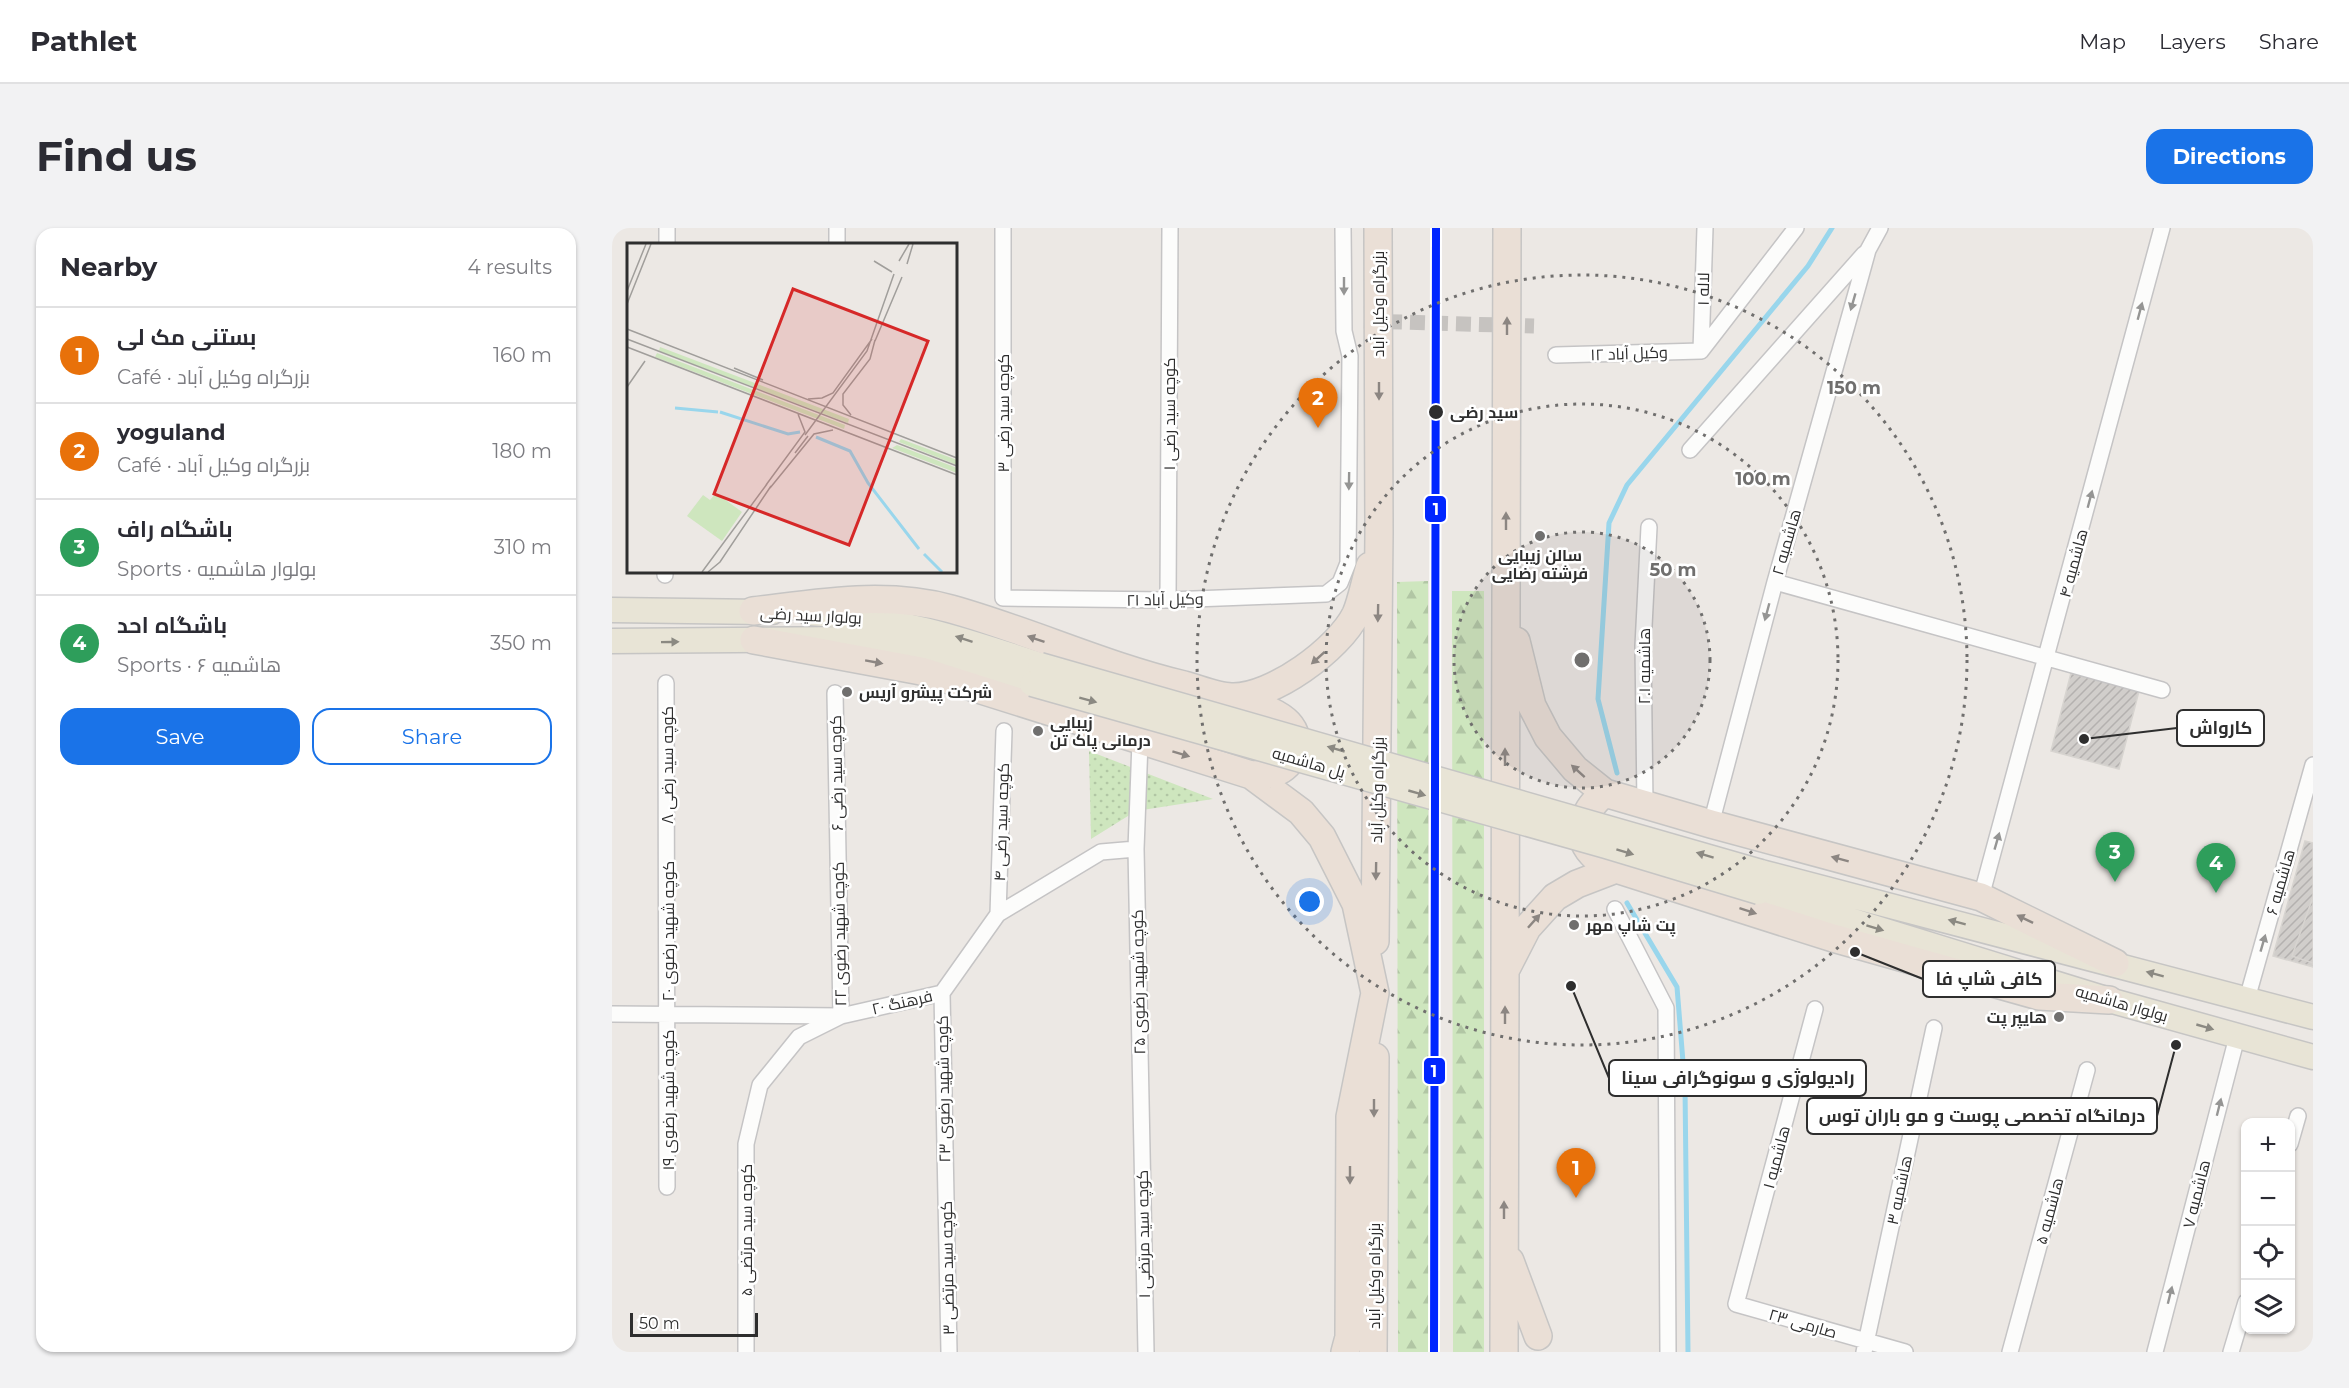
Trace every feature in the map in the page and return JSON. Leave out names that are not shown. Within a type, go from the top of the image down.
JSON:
[{"type":"highway","name":"بزرگراه وکیل آباد","points":[[1373,1352],[1379,533],[1378,228]]},
{"type":"highway","points":[[1504,1352],[1507,228]]},
{"type":"highway","points":[[1233,697],[1274,687],[1310,665],[1336,641],[1355,615],[1379,533]]},
{"type":"highway","points":[[753,611],[853,598],[904,600],[951,609],[1159,679],[1233,697],[1265,710],[1288,723],[1297,739],[1296,752],[1286,766],[1273,773],[1251,775]]},
{"type":"highway","points":[[1506,600],[1532,706],[1537,716],[1548,737],[1575,769],[1605,792],[1711,824],[1981,897],[2115,963]]},
{"type":"highway","points":[[754,640],[921,671],[1140,742],[1251,775],[1301,812],[1322,837],[1356,904],[1375,993],[1350,1117],[1349,1337],[1345,1352]]},
{"type":"highway","points":[[1605,792],[1590,807],[1582,827],[1585,842],[1592,854],[1616,869],[1833,938],[2028,993],[2109,1000]]},
{"type":"highway","points":[[1505,971],[1527,928],[1555,897],[1577,884],[1616,869]]},
{"type":"highway","points":[[1503,1243],[1538,1336]]},
{"type":"main road","name":"بولوار سید رضی","points":[[612,610],[753,611],[855,615],[940,631],[1036,675]]},
{"type":"main road","name":"بولوار سید رضی","points":[[612,641],[851,639],[936,652],[1036,675]]},
{"type":"main road","name":"پل هاشمیه","points":[[1036,675],[1760,882]]},
{"type":"main road","points":[[1760,882],[2115,963],[2313,1017]]},
{"type":"main road","name":"بولوار هاشمیه","points":[[1760,882],[2109,1000],[2313,1057]]},
{"type":"street","name":"کوچه سید رضی ۳","points":[[1003,228],[1003,598]]},
{"type":"street","name":"کوچه سید رضی ۱","points":[[1168,600],[1170,228]]},
{"type":"street","name":"۲۱ وکیل آباد","points":[[1003,598],[1168,600],[1326,594],[1340,583],[1348,563],[1350,356],[1344,331],[1343,228]]},
{"type":"street","name":"لاله ۱","points":[[1701,351],[1705,228]]},
{"type":"street","points":[[1701,351],[1796,228]]},
{"type":"street","name":"هاشمیه ۲","points":[[1711,824],[1775,582],[1868,250],[1880,228]]},
{"type":"street","name":"هاشمیه ۴","points":[[1981,897],[2048,657],[2162,228]]},
{"type":"street","points":[[1690,450],[1868,250]]},
{"type":"street","name":"۱۲ وکیل آباد","points":[[1556,355],[1701,351]]},
{"type":"street","name":"هاشمیه ۲.۱","points":[[1645,805],[1643,646],[1649,527]]},
{"type":"street","points":[[1775,582],[2162,690]]},
{"type":"street","name":"کوچه سید رضی ۸","points":[[666,682],[667,847]]},
{"type":"street","name":"کوچه سید رضی ۶","points":[[835,693],[838,853]]},
{"type":"street","name":"کوچه سید رضی ۴","points":[[998,914],[1004,731]]},
{"type":"street","name":"کوچه شهید رضوی ۲۵","points":[[1140,742],[1136,849],[1141,1115]]},
{"type":"street","name":"هاشمیه ۶","points":[[2247,999],[2313,765]]},
{"type":"street","name":"کوچه شهید رضوی ۲۰","points":[[667,847],[669,1014]]},
{"type":"street","name":"فرهنگ ۲۰","points":[[612,1014],[841,1016],[942,993],[998,914],[1101,852],[1136,849]]},
{"type":"street","name":"کوچه شهید رضوی ۲۲","points":[[838,853],[841,1016]]},
{"type":"street","points":[[1616,909],[1666,1008],[1668,1352]]},
{"type":"street","name":"کوچه شهید رضوی ۲۳","points":[[942,993],[945,1184]]},
{"type":"street","name":"هاشمیه ۱","points":[[1736,1304],[1815,1009]]},
{"type":"street","name":"کوچه شهید رضوی ۱۹","points":[[667,1187],[669,1014]]},
{"type":"street","name":"کوچه سید مرتضی ۵","points":[[746,1352],[746,1144],[760,1085],[799,1037],[841,1016]]},
{"type":"street","name":"هاشمیه ۳","points":[[1865,1347],[1934,1028]]},
{"type":"street","name":"هاشمیه ۷","points":[[2156,1352],[2237,1036]]},
{"type":"street","name":"هاشمیه ۵","points":[[2010,1352],[2087,1070]]},
{"type":"street","name":"کوچه سید مرتضی ۱","points":[[1141,1115],[1146,1352]]},
{"type":"street","points":[[2295,1126],[2298,1116]]},
{"type":"street","name":"کوچه سید مرتضی ۳","points":[[945,1184],[948,1352]]},
{"type":"street","name":"صارمی ۲۳","points":[[1736,1304],[1865,1347],[1905,1352]]},
{"type":"street","points":[[2231,1352],[2241,1319]]},
{"type":"green space","points":[[1428,581],[1429,1352],[1398,1352],[1397,582]]},
{"type":"green space","points":[[1452,591],[1484,591],[1484,1352],[1453,1352]]},
{"type":"green space","points":[[1089,751],[1213,799],[1136,811],[1091,839]]},
{"type":"building","points":[[2071,673],[2139,691],[2119,769],[2051,751]]},
{"type":"building","points":[[2305,841],[2313,843],[2313,967],[2273,956]]},
{"type":"building","points":[[2313,897],[2313,963],[2292,956]]},
{"type":"waterway","points":[[1617,773],[1598,699],[1609,523],[1627,485],[1808,266],[1832,228]]},
{"type":"waterway","points":[[1627,903],[1677,987],[1685,1087],[1688,1352]]},
{"type":"tunnel","points":[[1364,321],[1534,326]]},
{"type":"transit line","name":"1","points":[[1434,1352],[1436,228]]},
{"type":"place","name":"سید رضی","points":[[1436,412]]},
{"type":"place","name":"yoguland","points":[[1318,428]]},
{"type":"place","name":"سالن زیبایی فرشته رضایی","points":[[1540,536]]},
{"type":"place","name":"شرکت پیشرو آریس","points":[[847,692]]},
{"type":"place","name":"زیبایی درمانی پاک تن","points":[[1038,731]]},
{"type":"place","name":"کارواش","points":[[2084,739]]},
{"type":"place","name":"باشگاه راف","points":[[2115,882]]},
{"type":"place","name":"باشگاه احد","points":[[2216,893]]},
{"type":"place","name":"پت شاپ مهر","points":[[1574,925]]},
{"type":"place","name":"کافی شاپ فا","points":[[1855,952]]},
{"type":"place","name":"رادیولوژی و سونوگرافی سینا","points":[[1571,986]]},
{"type":"place","name":"هایپر پت","points":[[2059,1017]]},
{"type":"place","name":"درمانگاه تخصصی پوست و مو باران توس","points":[[2176,1045]]},
{"type":"place","name":"بستنی مک لی","points":[[1576,1198]]}]
